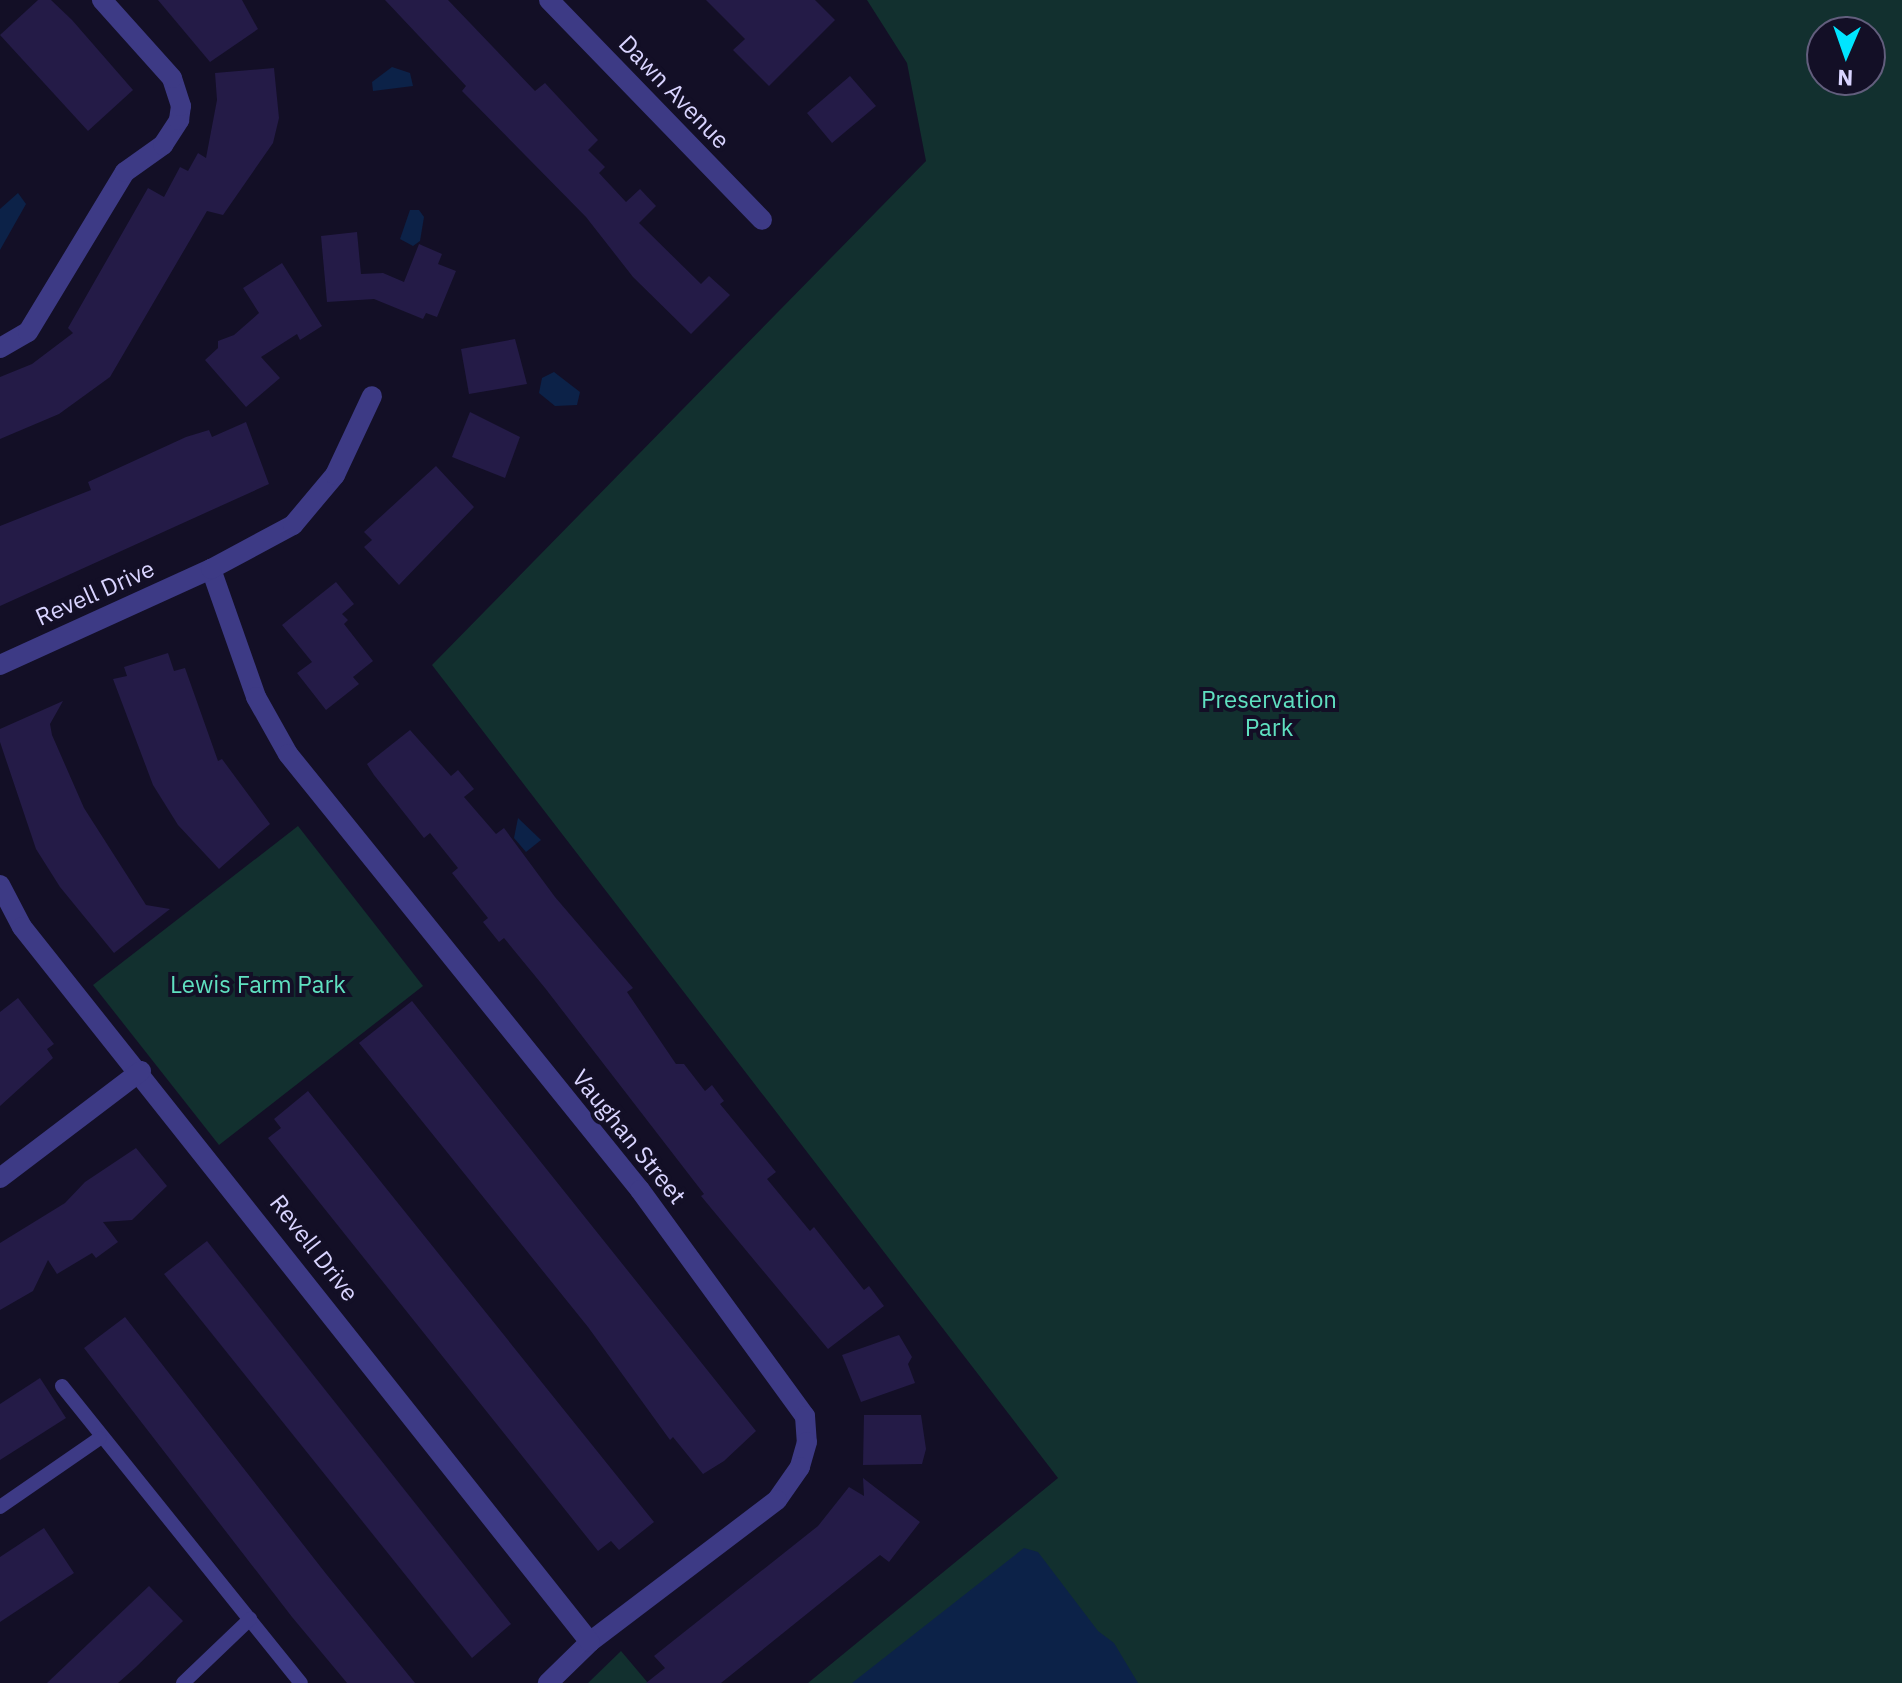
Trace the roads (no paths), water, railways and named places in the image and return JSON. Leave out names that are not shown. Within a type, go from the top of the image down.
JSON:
[{"type":"street","points":[[0,348],[28,332],[125,172],[163,145],[179,120],[181,106],[172,78],[102,0]]},
{"type":"street","name":"Dawn Avenue","points":[[549,0],[762,220]]},
{"type":"street","name":"Revell Drive","points":[[0,665],[211,569],[293,525],[335,475],[372,396]]},
{"type":"street","name":"Vaughan Street","points":[[211,569],[256,697],[288,754],[640,1190],[805,1416],[807,1442],[800,1467],[777,1500],[590,1642],[548,1683]]},
{"type":"street","name":"Revell Drive","points":[[0,885],[22,927],[141,1071],[590,1642]]},
{"type":"street","points":[[0,1178],[141,1071]]},
{"type":"lane","points":[[62,1386],[100,1438],[301,1683]]},
{"type":"lane","points":[[0,1507],[100,1438]]},
{"type":"lane","points":[[183,1683],[250,1619]]},
{"type":"water","points":[[392,67],[410,73],[413,86],[373,91],[372,82]]},
{"type":"water","points":[[18,193],[26,204],[0,250],[0,209]]},
{"type":"water","points":[[410,210],[419,210],[424,217],[420,241],[413,246],[400,239]]},
{"type":"water","points":[[554,372],[580,392],[577,405],[555,406],[539,393],[542,378]]},
{"type":"water","points":[[518,818],[541,840],[526,852],[514,838]]},
{"type":"water","points":[[1024,1548],[1038,1552],[1098,1631],[1114,1643],[1138,1683],[852,1683]]},
{"type":"park label","name":"Preservation Park","points":[[1269,714]]},
{"type":"park label","name":"Lewis Farm Park","points":[[258,985]]}]
